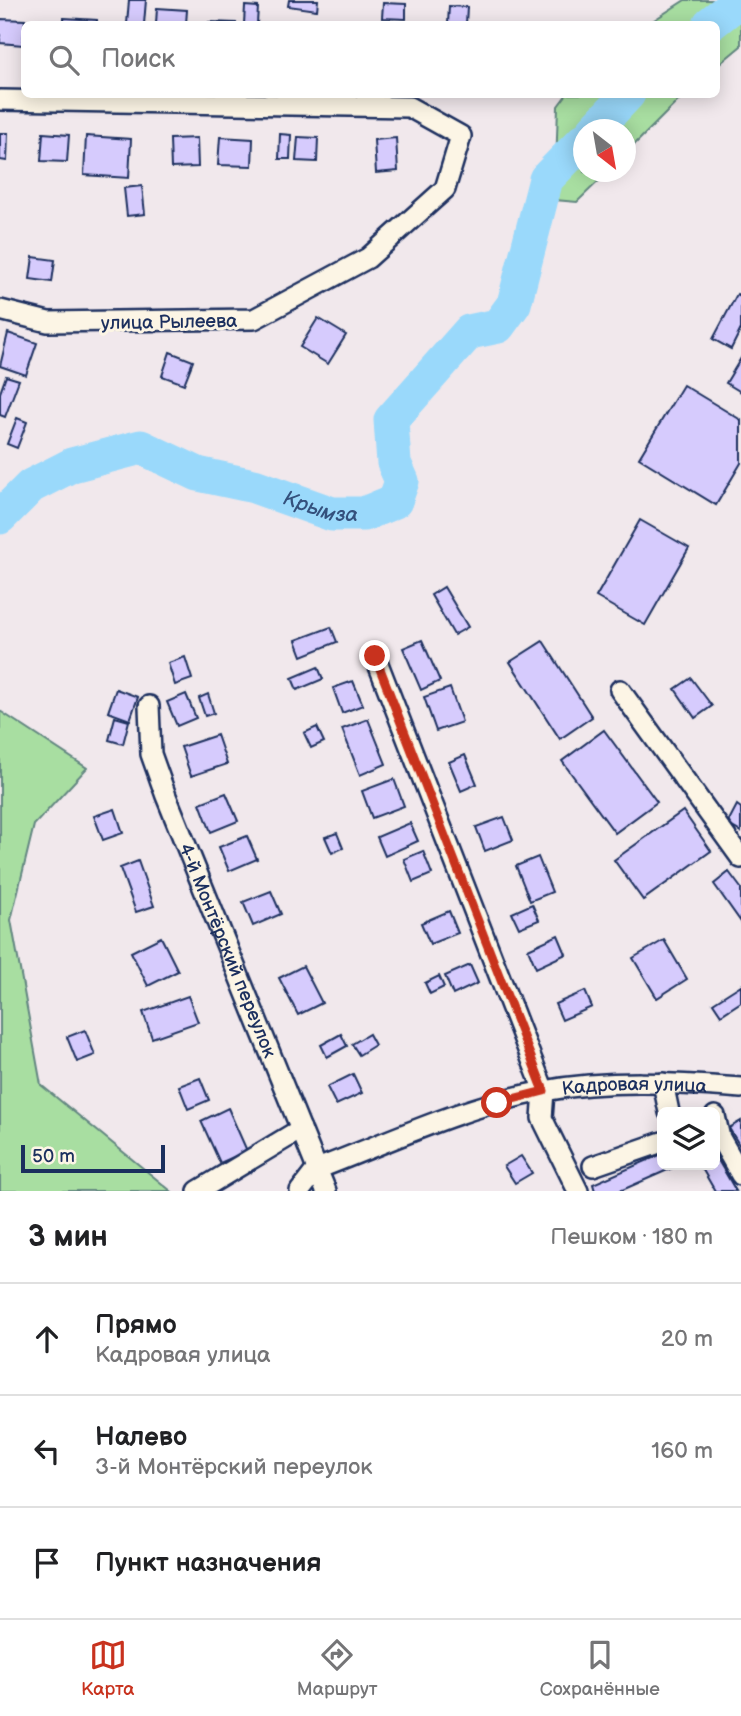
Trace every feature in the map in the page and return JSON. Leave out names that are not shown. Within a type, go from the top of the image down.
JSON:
[{"type":"street","name":"улица Рылеева","points":[[0,100],[409,107],[461,136],[445,189],[368,258],[254,320],[48,322],[0,310]]},
{"type":"street","points":[[375,656],[544,1091],[542,1118],[578,1191]]},
{"type":"street","points":[[620,690],[741,858]]},
{"type":"street","name":"4-й Монтёрский переулок","points":[[149,706],[150,754],[326,1191]]},
{"type":"street","points":[[663,1083],[668,1107]]},
{"type":"street","name":"Кадровая улица","points":[[317,1170],[497,1103],[544,1091],[603,1084],[663,1083],[741,1088]]},
{"type":"street","points":[[708,1086],[712,1107]]},
{"type":"street","points":[[198,1191],[301,1129]]},
{"type":"street","points":[[720,1138],[741,1175]]},
{"type":"street","points":[[593,1166],[657,1144]]},
{"type":"street","points":[[300,1191],[317,1170]]},
{"type":"green space","points":[[685,0],[741,0],[741,46],[720,64],[720,21],[653,21]]},
{"type":"green space","points":[[564,98],[681,98],[636,143],[636,119],[573,119],[573,182],[598,182],[577,202],[555,200],[558,106]]},
{"type":"green space","points":[[0,711],[87,768],[34,825],[11,920],[41,1085],[171,1191],[0,1191]]},
{"type":"building","points":[[129,0],[146,0],[144,21],[127,21]]},
{"type":"building","points":[[289,0],[318,0],[317,10],[288,6]]},
{"type":"building","points":[[383,3],[406,4],[406,19],[382,18]]},
{"type":"building","points":[[245,6],[258,7],[257,21],[244,21]]},
{"type":"building","points":[[449,6],[467,7],[466,21],[448,21]]},
{"type":"building","points":[[157,8],[187,10],[186,21],[156,21]]},
{"type":"building","points":[[64,18],[97,20],[97,21],[64,21]]},
{"type":"building","points":[[0,19],[25,20],[21,21],[21,45],[0,43]]},
{"type":"building","points":[[0,133],[8,133],[7,161],[0,160]]},
{"type":"building","points":[[43,133],[69,135],[67,162],[41,161]]},
{"type":"building","points":[[280,134],[291,135],[290,159],[279,159]]},
{"type":"building","points":[[86,136],[131,139],[129,178],[84,175]]},
{"type":"building","points":[[220,137],[253,139],[252,166],[218,165]]},
{"type":"building","points":[[298,137],[318,138],[317,162],[296,161]]},
{"type":"building","points":[[197,138],[198,167],[171,168],[170,139]]},
{"type":"building","points":[[396,138],[398,171],[376,173],[374,140]]},
{"type":"building","points":[[142,186],[145,214],[127,216],[124,188]]},
{"type":"building","points":[[33,257],[55,260],[52,282],[30,279]]},
{"type":"building","points":[[737,294],[741,296],[741,329],[731,349],[713,339]]},
{"type":"building","points":[[318,318],[346,335],[328,364],[300,347]]},
{"type":"building","points":[[8,333],[37,343],[26,375],[0,366]]},
{"type":"building","points":[[170,352],[193,361],[184,384],[162,376]]},
{"type":"building","points":[[741,358],[741,392],[726,383]]},
{"type":"building","points":[[6,376],[19,380],[5,417],[0,415],[0,393]]},
{"type":"building","points":[[683,385],[741,420],[741,463],[716,505],[639,458]]},
{"type":"building","points":[[17,418],[27,422],[17,448],[7,444]]},
{"type":"building","points":[[640,520],[689,548],[645,625],[596,597]]},
{"type":"building","points":[[444,587],[468,627],[454,635],[431,595]]},
{"type":"building","points":[[331,627],[337,642],[302,656],[296,640]]},
{"type":"building","points":[[422,640],[440,681],[421,690],[403,648]]},
{"type":"building","points":[[543,641],[592,717],[560,739],[510,662]]},
{"type":"building","points":[[185,657],[192,679],[175,685],[168,663]]},
{"type":"building","points":[[318,667],[323,679],[297,690],[292,678]]},
{"type":"building","points":[[691,678],[712,706],[695,718],[675,689]]},
{"type":"building","points":[[353,681],[363,705],[342,713],[333,688]]},
{"type":"building","points":[[450,688],[462,722],[436,731],[424,697]]},
{"type":"building","points":[[116,689],[138,697],[130,720],[108,712]]},
{"type":"building","points":[[186,694],[196,718],[177,726],[167,702]]},
{"type":"building","points":[[208,694],[214,713],[205,716],[199,698]]},
{"type":"building","points":[[115,717],[129,721],[123,744],[109,740]]},
{"type":"building","points":[[368,719],[386,764],[360,775],[342,729]]},
{"type":"building","points":[[317,727],[324,742],[311,748],[304,733]]},
{"type":"building","points":[[604,730],[657,802],[615,833],[562,761]]},
{"type":"building","points":[[217,735],[227,764],[191,776],[181,747]]},
{"type":"building","points":[[465,755],[477,784],[461,791],[449,762]]},
{"type":"building","points":[[394,779],[404,806],[372,818],[362,791]]},
{"type":"building","points":[[226,793],[238,821],[211,832],[200,803]]},
{"type":"building","points":[[737,805],[741,808],[741,832],[727,824]]},
{"type":"building","points":[[115,809],[123,833],[103,840],[94,816]]},
{"type":"building","points":[[683,811],[711,851],[643,900],[614,860]]},
{"type":"building","points":[[504,817],[513,840],[485,851],[476,827]]},
{"type":"building","points":[[410,823],[418,841],[385,856],[377,837]]},
{"type":"building","points":[[337,833],[343,848],[332,853],[325,837]]},
{"type":"building","points":[[247,836],[257,859],[229,871],[219,847]]},
{"type":"building","points":[[423,851],[432,874],[413,882],[404,859]]},
{"type":"building","points":[[538,857],[552,892],[530,901],[516,866]]},
{"type":"building","points":[[138,861],[154,906],[136,912],[120,868]]},
{"type":"building","points":[[729,872],[741,888],[741,922],[714,884]]},
{"type":"building","points":[[271,891],[281,914],[253,926],[243,902]]},
{"type":"building","points":[[532,904],[539,920],[519,928],[512,913]]},
{"type":"building","points":[[449,911],[458,933],[430,944],[421,923]]},
{"type":"building","points":[[558,935],[566,954],[536,968],[528,949]]},
{"type":"building","points":[[161,937],[178,971],[148,986],[131,952]]},
{"type":"building","points":[[664,940],[687,979],[657,998],[633,958]]},
{"type":"building","points":[[470,965],[478,983],[453,995],[445,976]]},
{"type":"building","points":[[303,966],[322,1003],[298,1015],[279,978]]},
{"type":"building","points":[[439,976],[444,987],[430,994],[425,983]]},
{"type":"building","points":[[741,985],[741,1002],[721,1015],[713,1003]]},
{"type":"building","points":[[585,991],[592,1007],[562,1020],[555,1004]]},
{"type":"building","points":[[188,996],[198,1022],[152,1038],[143,1012]]},
{"type":"building","points":[[85,1030],[95,1055],[77,1062],[67,1037]]},
{"type":"building","points":[[341,1034],[347,1046],[327,1057],[321,1045]]},
{"type":"building","points":[[369,1034],[375,1045],[359,1055],[352,1044]]},
{"type":"building","points":[[353,1074],[362,1093],[336,1105],[327,1087]]},
{"type":"building","points":[[200,1078],[209,1100],[188,1109],[179,1086]]},
{"type":"building","points":[[228,1108],[247,1151],[220,1163],[201,1121]]},
{"type":"building","points":[[741,1121],[741,1148],[729,1128]]},
{"type":"building","points":[[521,1156],[532,1173],[515,1183],[504,1166]]},
{"type":"building","points":[[657,1156],[657,1170],[668,1170],[620,1191],[595,1191],[593,1184]]},
{"type":"building","points":[[720,1164],[736,1191],[715,1191],[703,1170],[720,1170]]},
{"type":"waterway","name":"Крымза","points":[[714,21],[740,0]]},
{"type":"waterway","name":"Крымза","points":[[604,119],[624,98]]},
{"type":"waterway","name":"Крымза","points":[[0,517],[31,486],[72,465],[141,447],[198,474],[254,486],[332,514],[364,514],[395,501],[402,481],[394,463],[391,420],[469,332],[498,326],[514,304],[546,179],[573,151]]},
{"type":"route","points":[[375,656],[544,1091],[497,1103]]}]
